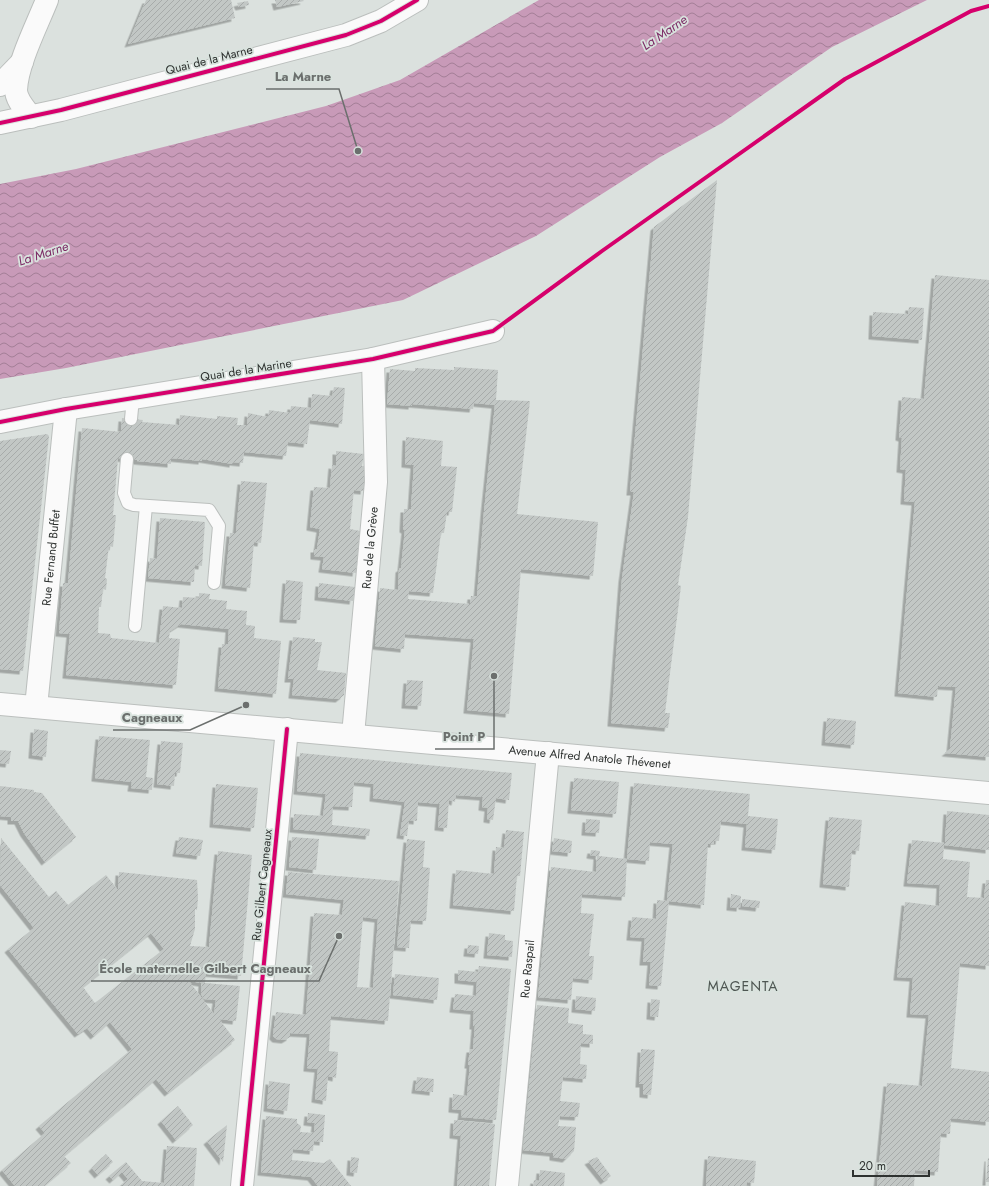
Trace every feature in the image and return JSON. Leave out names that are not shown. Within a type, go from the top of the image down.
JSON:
[{"type":"street","points":[[31,117],[16,91],[22,62],[47,0]]},
{"type":"street","name":"Quai de la Marne","points":[[0,124],[346,35],[381,21],[417,0]]},
{"type":"street","points":[[0,85],[22,62]]},
{"type":"street","name":"Quai de la Marine","points":[[0,422],[66,409],[132,408],[373,359],[493,331]]},
{"type":"street","name":"Rue de la Grève","points":[[353,735],[376,482],[373,359]]},
{"type":"street","name":"Rue Fernand Buffet","points":[[36,707],[66,409]]},
{"type":"street","name":"Avenue Alfred Anatole Thévenet","points":[[0,704],[989,793]]},
{"type":"street","name":"Rue Gilbert Cagneaux","points":[[242,1186],[288,729]]},
{"type":"street","name":"Rue Raspail","points":[[507,1186],[548,753]]},
{"type":"lane","points":[[127,459],[124,493],[128,503],[146,506],[209,510],[219,526],[214,583]]},
{"type":"lane","points":[[135,626],[146,506]]},
{"type":"water","points":[[539,0],[927,0],[832,47],[722,123],[660,157],[536,236],[403,300],[66,368],[0,379],[0,184],[76,169],[326,106],[400,80]]},
{"type":"building","points":[[146,0],[231,0],[235,18],[128,44]]},
{"type":"building","points":[[275,0],[303,0],[304,1],[277,7]]},
{"type":"building","points":[[248,1],[249,5],[239,7],[237,3]]},
{"type":"building","points":[[717,180],[688,517],[678,585],[681,586],[665,713],[670,713],[668,728],[611,723],[622,579],[634,492],[630,492],[654,227]]},
{"type":"building","points":[[935,275],[989,280],[989,757],[945,753],[950,749],[956,687],[938,686],[937,697],[898,693],[915,502],[904,501],[906,470],[900,469],[902,438],[899,437],[902,397],[924,399]]},
{"type":"building","points":[[909,307],[924,308],[922,340],[872,336],[873,312],[908,314]]},
{"type":"building","points":[[454,367],[498,370],[496,400],[530,401],[517,514],[598,522],[593,576],[521,569],[509,714],[467,710],[474,639],[405,634],[404,649],[375,646],[380,588],[398,590],[399,569],[401,568],[405,530],[403,529],[404,509],[411,509],[414,465],[405,464],[406,437],[443,441],[441,466],[457,467],[452,512],[447,512],[444,533],[441,533],[433,593],[409,591],[408,599],[470,604],[471,596],[477,596],[495,405],[474,403],[473,409],[412,404],[412,406],[387,404],[390,369],[415,371],[415,368],[454,370]]},
{"type":"building","points":[[334,387],[345,388],[342,424],[310,420],[307,444],[288,442],[286,456],[244,452],[243,463],[233,462],[233,464],[202,459],[202,461],[171,458],[171,464],[118,458],[113,515],[116,515],[113,547],[109,546],[105,578],[107,579],[106,590],[103,589],[101,607],[99,607],[98,633],[110,634],[111,638],[159,643],[163,606],[182,608],[183,597],[199,598],[199,593],[210,594],[209,599],[227,601],[226,609],[247,611],[246,625],[255,626],[254,638],[281,641],[276,694],[218,688],[222,644],[228,644],[229,629],[181,624],[170,631],[169,638],[180,639],[176,685],[66,675],[70,634],[59,633],[63,583],[68,583],[82,428],[121,432],[122,418],[143,420],[142,422],[179,425],[180,415],[217,419],[217,416],[238,418],[237,425],[247,425],[248,413],[268,417],[269,410],[290,413],[291,406],[311,408],[312,394],[332,396]]},
{"type":"building","points":[[47,434],[49,436],[23,671],[0,669],[0,441]]},
{"type":"building","points":[[336,451],[364,454],[362,466],[366,466],[364,491],[354,490],[350,529],[360,531],[356,573],[322,569],[324,557],[314,556],[314,549],[317,549],[320,529],[310,527],[314,487],[330,488],[332,465],[336,466]]},
{"type":"building","points":[[241,481],[267,483],[261,543],[254,542],[250,588],[225,585],[230,533],[236,533]]},
{"type":"building","points":[[160,518],[205,522],[202,566],[195,565],[194,582],[148,578],[150,558],[157,559]]},
{"type":"building","points":[[286,580],[303,582],[300,620],[283,619]]},
{"type":"building","points":[[319,583],[355,587],[353,601],[318,597]]},
{"type":"building","points":[[293,637],[315,639],[315,642],[322,642],[317,670],[346,673],[344,695],[339,699],[292,695],[294,679],[288,679]]},
{"type":"building","points":[[407,680],[423,681],[421,706],[405,705]]},
{"type":"building","points":[[827,718],[856,721],[854,745],[825,742]]},
{"type":"building","points":[[34,729],[48,731],[46,757],[32,755]]},
{"type":"building","points":[[99,736],[150,740],[146,777],[153,778],[152,790],[131,788],[132,782],[95,778]]},
{"type":"building","points":[[161,741],[183,743],[180,773],[175,773],[174,786],[157,784]]},
{"type":"building","points":[[0,750],[11,751],[9,764],[0,763]]},
{"type":"building","points":[[300,753],[512,773],[509,800],[496,798],[493,820],[487,819],[488,808],[482,807],[483,797],[456,795],[455,802],[449,800],[447,828],[438,827],[440,804],[418,802],[417,821],[409,820],[407,836],[400,835],[405,802],[373,798],[374,784],[354,782],[352,807],[333,806],[332,825],[370,829],[369,836],[293,829],[294,814],[323,816],[326,794],[297,791]]},
{"type":"building","points":[[574,778],[619,782],[616,814],[571,810]]},
{"type":"building","points":[[634,783],[750,794],[748,816],[778,819],[775,850],[745,847],[747,824],[721,821],[719,841],[714,841],[714,844],[708,844],[704,905],[669,901],[661,986],[649,985],[651,962],[643,962],[645,938],[630,937],[632,917],[656,919],[657,900],[667,901],[673,844],[650,842],[649,861],[627,859]]},
{"type":"building","points":[[216,784],[258,788],[254,828],[213,824]]},
{"type":"building","points":[[0,786],[34,790],[34,792],[42,793],[76,837],[45,862],[24,833],[18,821],[11,821],[11,817],[0,816]]},
{"type":"building","points":[[947,811],[989,815],[989,850],[944,845],[943,859],[970,862],[967,897],[984,898],[986,880],[989,880],[989,966],[960,963],[951,1068],[989,1072],[989,1122],[951,1118],[950,1134],[941,1133],[938,1172],[915,1170],[914,1186],[877,1186],[887,1083],[922,1086],[929,1015],[910,1014],[913,978],[897,977],[905,902],[939,906],[940,885],[907,883],[912,840],[945,843]]},
{"type":"building","points":[[829,817],[862,820],[859,851],[852,850],[849,887],[823,884]]},
{"type":"building","points":[[586,819],[600,820],[599,833],[585,832]]},
{"type":"building","points":[[506,830],[524,832],[520,876],[517,876],[514,911],[453,905],[456,870],[494,874],[496,847],[504,848]]},
{"type":"building","points":[[179,837],[203,840],[200,856],[176,853]]},
{"type":"building","points":[[292,837],[319,839],[316,870],[289,867]]},
{"type":"building","points":[[1,838],[49,897],[56,891],[68,905],[106,875],[118,890],[119,872],[197,880],[198,898],[197,910],[195,909],[195,929],[190,946],[209,947],[218,851],[252,855],[241,976],[206,973],[205,983],[240,986],[236,1021],[219,1019],[235,1040],[168,1093],[156,1079],[64,1156],[71,1163],[44,1186],[15,1186],[2,1170],[45,1133],[39,1126],[132,1049],[110,1022],[94,1036],[87,1028],[78,1034],[8,949],[34,928],[0,885]],"holes":[[[151,933],[164,949],[95,1003],[83,987]],[[189,981],[202,983],[201,994],[204,999],[216,1000],[214,1014]]]},
{"type":"building","points":[[554,838],[572,841],[571,853],[552,851]]},
{"type":"building","points":[[407,839],[425,841],[423,867],[430,868],[426,921],[411,920],[409,948],[397,947]]},
{"type":"building","points":[[591,850],[600,851],[599,856],[627,859],[625,897],[582,894],[581,913],[594,914],[589,956],[594,956],[592,980],[573,978],[571,1000],[538,997],[551,867],[596,872],[597,856],[590,855]]},
{"type":"building","points":[[288,872],[399,881],[388,1021],[331,1016],[329,1051],[338,1052],[336,1078],[328,1076],[326,1101],[315,1099],[318,1069],[307,1068],[310,1034],[290,1033],[290,1037],[285,1040],[276,1039],[273,1036],[276,1012],[306,1015],[314,913],[342,915],[344,900],[286,894]],"holes":[[[363,917],[378,919],[373,988],[357,987]]]},
{"type":"building","points":[[731,894],[741,896],[740,908],[730,907]]},
{"type":"building","points":[[742,899],[760,901],[759,908],[742,906]]},
{"type":"building","points":[[489,933],[505,935],[505,940],[513,941],[512,957],[487,955]]},
{"type":"building","points":[[468,945],[479,946],[478,954],[467,953]]},
{"type":"building","points":[[479,966],[511,969],[496,1120],[461,1117],[462,1110],[452,1109],[453,1094],[467,1096],[470,1065],[468,1065],[470,1049],[473,1049],[475,1026],[473,1026],[474,1011],[453,1009],[455,994],[476,996],[477,982],[458,980],[458,970],[478,972]]},
{"type":"building","points":[[395,974],[439,978],[437,1000],[393,995]]},
{"type":"building","points":[[576,996],[596,998],[595,1011],[575,1009]]},
{"type":"building","points":[[651,999],[660,1000],[658,1017],[650,1016]]},
{"type":"building","points":[[537,1005],[569,1008],[568,1023],[583,1025],[583,1034],[593,1035],[593,1044],[581,1043],[580,1064],[587,1065],[586,1079],[563,1077],[560,1101],[580,1103],[578,1117],[560,1116],[558,1126],[576,1127],[574,1151],[566,1159],[553,1157],[553,1153],[523,1150]]},
{"type":"building","points":[[641,1049],[655,1050],[651,1095],[643,1094],[643,1084],[639,1084]]},
{"type":"building","points":[[417,1077],[434,1079],[433,1092],[415,1090]]},
{"type":"building","points":[[269,1081],[290,1084],[287,1111],[267,1108]]},
{"type":"building","points":[[178,1106],[193,1125],[176,1140],[161,1121]]},
{"type":"building","points":[[308,1113],[325,1115],[323,1142],[314,1141],[313,1151],[293,1149],[292,1160],[324,1163],[330,1159],[351,1186],[318,1186],[311,1177],[261,1172],[266,1116],[297,1119],[297,1123],[301,1126],[300,1132],[314,1133],[315,1123],[307,1122]]},
{"type":"building","points":[[454,1120],[495,1124],[489,1186],[457,1186],[461,1136],[453,1135]]},
{"type":"building","points":[[227,1125],[223,1162],[207,1141]]},
{"type":"building","points":[[167,1146],[197,1148],[194,1186],[124,1186],[122,1184],[128,1179],[122,1172],[113,1180],[109,1176],[126,1162],[142,1181],[164,1183]]},
{"type":"building","points":[[106,1154],[113,1162],[98,1175],[92,1168]]},
{"type":"building","points":[[708,1156],[756,1161],[754,1183],[747,1182],[746,1186],[706,1186]]},
{"type":"building","points":[[351,1157],[359,1158],[357,1173],[350,1172]]},
{"type":"building","points":[[597,1157],[611,1176],[604,1181],[588,1161]]},
{"type":"building","points":[[988,1158],[989,1182],[986,1182]]},
{"type":"building","points":[[540,1170],[565,1173],[564,1186],[533,1186],[534,1180],[539,1181]]},
{"type":"cycle path","points":[[0,123],[61,110],[346,35],[381,21],[417,0]]},
{"type":"cycle path","points":[[0,422],[66,409],[373,359],[493,331],[602,251],[845,79],[971,11],[989,6]]},
{"type":"cycle path","points":[[242,1186],[287,729]]},
{"type":"place","name":"La Marne","points":[[358,151]]},
{"type":"place","name":"Point P","points":[[494,676]]},
{"type":"place","name":"Cagneaux","points":[[246,705]]},
{"type":"place","name":"École maternelle Gilbert Cagneaux","points":[[339,936]]},
{"type":"district","name":"MAGENTA","points":[[743,986]]}]
